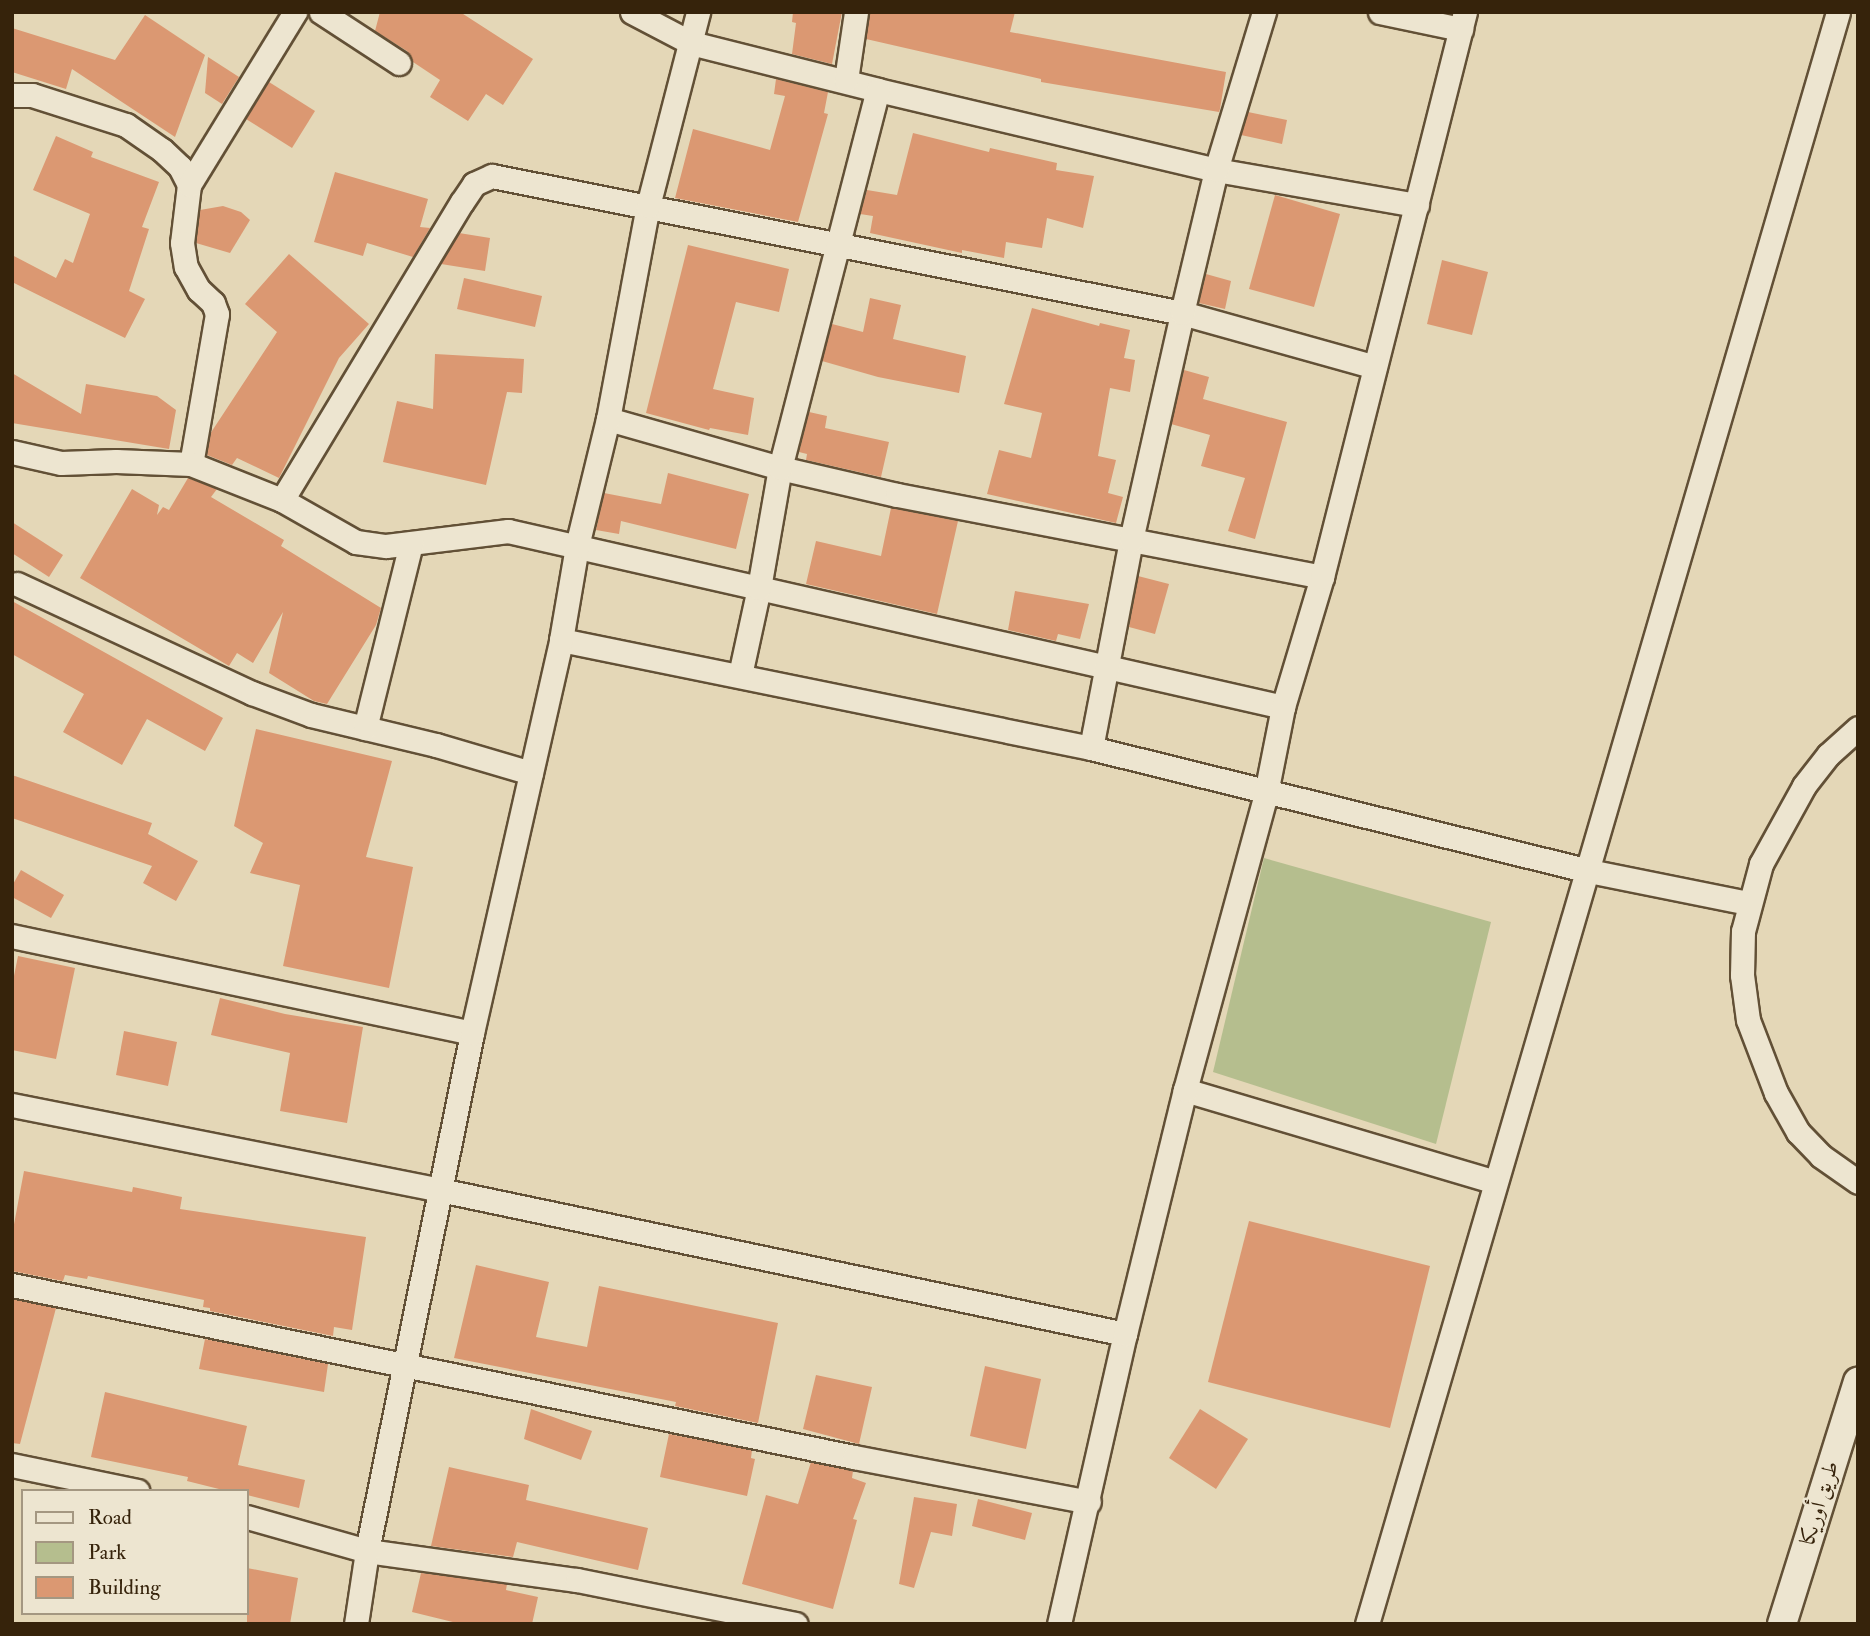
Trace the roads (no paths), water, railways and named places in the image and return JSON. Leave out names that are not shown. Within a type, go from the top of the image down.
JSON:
[{"type":"street","points":[[191,464],[217,314],[213,303],[200,290],[186,268],[182,243],[189,185],[296,12]]},
{"type":"street","points":[[321,12],[399,63]]},
{"type":"street","points":[[632,12],[691,43],[878,90],[1216,170],[1417,205]]},
{"type":"street","points":[[356,1624],[367,1551],[472,1033],[561,640],[577,546],[608,419],[648,206],[698,12]]},
{"type":"street","points":[[846,80],[856,12]]},
{"type":"street","points":[[1091,748],[1131,540],[1182,313],[1216,170],[1265,12]]},
{"type":"street","points":[[1059,1624],[1089,1502],[1125,1334],[1185,1090],[1266,793],[1283,706],[1322,577],[1463,20],[1380,12]]},
{"type":"street","points":[[1367,1624],[1838,12]]},
{"type":"street","points":[[740,675],[759,588],[780,468],[878,90]]},
{"type":"street","points":[[12,95],[32,95],[126,125],[162,150],[180,167],[189,185]]},
{"type":"street","points":[[282,500],[474,184],[492,176],[839,242],[1182,313],[1375,367]]},
{"type":"street","points":[[608,419],[780,468],[897,495],[1322,577]]},
{"type":"street","points":[[12,452],[61,463],[116,461],[191,464],[282,500],[356,542],[386,546],[508,530],[1283,706]]},
{"type":"street","points":[[365,728],[411,544]]},
{"type":"street","points":[[17,584],[252,693],[311,715],[436,745],[531,773]]},
{"type":"street","points":[[561,640],[1091,748],[1589,871],[1748,903]]},
{"type":"street","points":[[1858,728],[1828,755],[1804,786],[1761,864],[1748,903],[1743,930],[1742,975],[1748,1020],[1776,1093],[1798,1132],[1821,1156],[1858,1182]]},
{"type":"street","points":[[12,936],[472,1033]]},
{"type":"street","points":[[1185,1090],[1495,1182]]},
{"type":"street","points":[[12,1105],[440,1190],[1125,1334]]},
{"type":"street","points":[[12,1285],[1089,1502]]},
{"type":"street","name":"طريق أوريكا","points":[[1782,1624],[1858,1382]]},
{"type":"street","points":[[12,1465],[127,1489]]},
{"type":"street","points":[[248,1517],[367,1551],[577,1580],[796,1624]]}]
